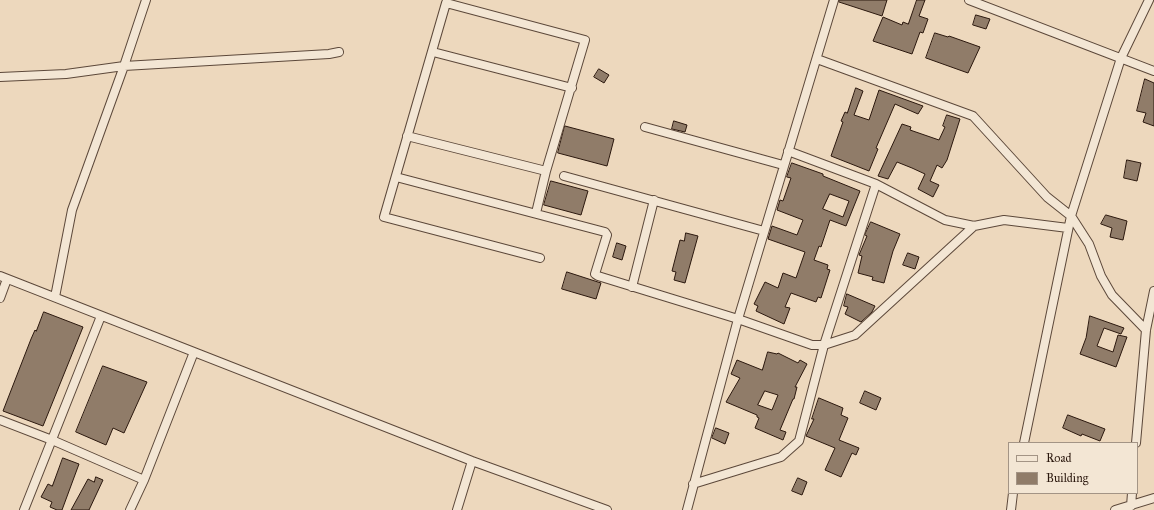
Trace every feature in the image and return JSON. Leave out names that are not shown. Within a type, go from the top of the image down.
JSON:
[{"type":"street","points":[[55,297],[72,210],[146,0]]},
{"type":"street","points":[[687,510],[738,319],[834,0]]},
{"type":"street","points":[[969,0],[1154,71]]},
{"type":"street","points":[[1024,442],[1071,216],[1121,58],[1149,0]]},
{"type":"street","points":[[536,213],[546,171],[572,88],[585,40],[446,3],[384,217],[540,258]]},
{"type":"street","points":[[0,77],[66,74],[124,66],[329,54],[339,52]]},
{"type":"street","points":[[433,52],[572,88]]},
{"type":"street","points":[[817,59],[973,116],[1047,197],[1071,216],[1089,244],[1101,276],[1112,295],[1146,330]]},
{"type":"street","points":[[645,127],[784,165]]},
{"type":"street","points":[[407,136],[546,171]]},
{"type":"street","points":[[788,151],[876,184],[945,220],[974,226],[1004,220],[1068,228]]},
{"type":"street","points":[[564,176],[764,231]]},
{"type":"street","points":[[396,177],[605,232],[607,235],[595,274],[598,276],[738,319],[812,345],[824,344],[855,335],[974,226]]},
{"type":"street","points":[[693,484],[781,457],[799,441],[824,344],[876,184]]},
{"type":"street","points":[[632,287],[654,200]]},
{"type":"street","points":[[0,298],[4,278],[472,461],[607,510]]},
{"type":"street","points":[[1136,442],[1146,330],[1154,291]]},
{"type":"street","points":[[24,510],[101,316]]},
{"type":"street","points":[[130,510],[144,480],[194,352]]},
{"type":"street","points":[[0,420],[52,440],[144,480]]},
{"type":"street","points":[[457,510],[472,461]]},
{"type":"street","points":[[1011,510],[1013,494]]},
{"type":"street","points":[[1130,506],[1132,494]]},
{"type":"street","points":[[1115,510],[1154,498]]},
{"type":"building","points":[[839,0],[887,0],[882,16],[839,2]]},
{"type":"building","points":[[917,0],[925,0],[919,16],[928,19],[923,33],[920,32],[912,54],[873,41],[883,17],[902,25],[903,22],[908,24]]},
{"type":"building","points":[[976,15],[990,19],[986,29],[973,25]]},
{"type":"building","points":[[935,33],[949,36],[980,47],[968,73],[926,58]]},
{"type":"building","points":[[599,69],[609,75],[604,83],[594,77]]},
{"type":"building","points":[[1145,79],[1154,83],[1154,126],[1143,122],[1146,113],[1137,111]]},
{"type":"building","points":[[856,88],[863,91],[854,115],[869,120],[879,90],[923,106],[918,114],[895,104],[876,148],[878,149],[869,171],[831,156],[843,122],[841,121],[845,112],[847,113]]},
{"type":"building","points":[[947,115],[960,119],[947,160],[942,168],[937,165],[930,181],[939,185],[933,197],[918,189],[925,174],[897,162],[888,179],[878,176],[902,124],[911,127],[910,130],[939,140],[945,127],[943,126]]},
{"type":"building","points":[[674,121],[687,125],[685,132],[672,129]]},
{"type":"building","points":[[565,126],[614,139],[607,166],[558,153]]},
{"type":"building","points":[[1127,160],[1141,163],[1137,181],[1124,178]]},
{"type":"building","points":[[792,163],[823,174],[823,176],[860,191],[846,226],[830,220],[821,247],[819,246],[814,260],[828,265],[827,269],[830,270],[821,298],[818,297],[816,302],[791,293],[785,307],[790,308],[784,324],[756,311],[758,306],[754,304],[765,282],[778,288],[783,273],[796,278],[805,252],[768,239],[772,226],[797,235],[803,220],[777,210],[780,200],[783,201],[791,178],[787,177]],"holes":[[[830,194],[849,201],[843,217],[823,209]]]},
{"type":"building","points":[[551,181],[588,191],[581,215],[544,205]]},
{"type":"building","points":[[1106,215],[1127,221],[1123,240],[1110,237],[1112,228],[1101,224]]},
{"type":"building","points":[[871,222],[900,234],[893,251],[884,283],[872,280],[873,277],[858,273],[862,256],[859,255]]},
{"type":"building","points":[[686,233],[698,236],[685,283],[674,280],[676,272],[672,271],[680,240],[684,241]]},
{"type":"building","points":[[617,243],[626,246],[622,260],[613,257]]},
{"type":"building","points":[[908,253],[919,257],[915,269],[903,265]]},
{"type":"building","points":[[567,272],[601,283],[596,299],[562,289]]},
{"type":"building","points":[[847,294],[875,306],[872,312],[861,322],[845,314],[848,307],[844,306]]},
{"type":"building","points":[[44,312],[83,327],[43,426],[3,411],[31,339]]},
{"type":"building","points":[[1090,316],[1124,328],[1121,334],[1104,328],[1097,346],[1113,352],[1118,335],[1127,337],[1116,367],[1080,354],[1086,338]]},
{"type":"building","points":[[768,352],[778,353],[798,363],[800,360],[807,364],[795,387],[797,387],[794,399],[780,430],[786,432],[783,440],[755,428],[759,418],[757,415],[726,402],[740,378],[731,374],[737,360],[762,370]],"holes":[[[765,391],[778,395],[772,410],[758,405]]]},
{"type":"building","points":[[103,366],[147,382],[124,433],[113,428],[106,445],[76,432]]},
{"type":"building","points":[[865,391],[881,398],[876,410],[860,403]]},
{"type":"building","points":[[819,398],[843,408],[841,415],[848,418],[839,440],[859,448],[856,455],[852,453],[841,477],[825,470],[835,448],[806,436],[814,419],[812,419]]},
{"type":"building","points":[[1068,415],[1105,429],[1100,441],[1082,434],[1081,436],[1063,428]]},
{"type":"building","points":[[716,428],[729,433],[725,444],[712,438]]},
{"type":"building","points":[[63,458],[79,464],[62,510],[57,510],[50,507],[52,502],[41,497],[48,484],[52,486]]},
{"type":"building","points":[[96,477],[103,480],[89,510],[71,510],[88,479],[94,482]]},
{"type":"building","points":[[798,478],[807,482],[802,495],[792,491]]}]
